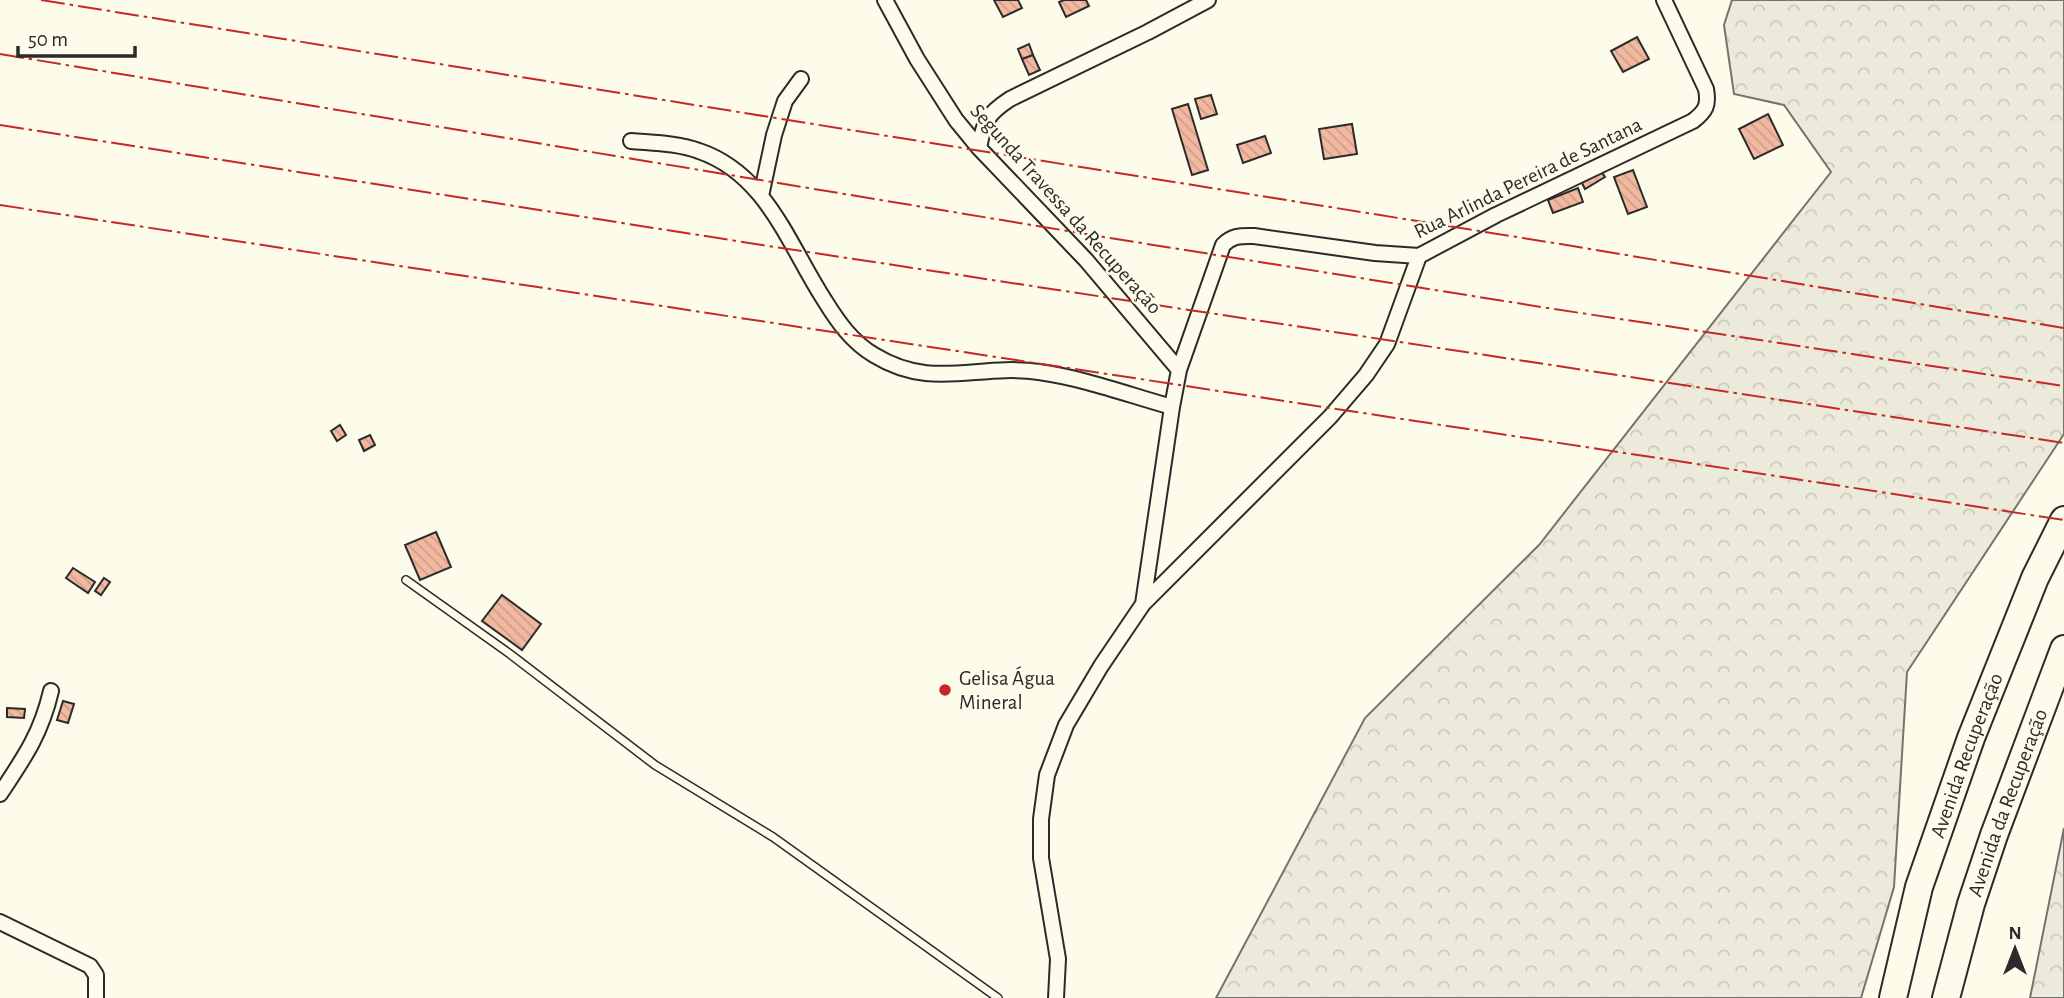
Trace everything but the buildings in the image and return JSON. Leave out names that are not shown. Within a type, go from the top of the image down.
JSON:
[{"type":"highway","name":"Avenida Recuperação","points":[[1893,998],[1919,887],[1971,738],[2035,578],[2064,520]]},
{"type":"highway","name":"Avenida da Recuperação","points":[[1946,998],[1971,904],[1994,835],[2064,649]]},
{"type":"street","name":"Segunda Travessa da Recuperação","points":[[885,0],[944,103],[979,148],[1086,260],[1179,370]]},
{"type":"street","points":[[979,148],[986,119],[1010,99],[1127,43],[1208,0]]},
{"type":"street","name":"Rua Arlinda Pereira de Santana","points":[[1179,370],[1223,245],[1229,239],[1238,236],[1419,256],[1496,215],[1693,121],[1705,112],[1708,101],[1706,89],[1664,0]]},
{"type":"street","points":[[761,196],[774,135],[785,102],[801,79]]},
{"type":"street","points":[[631,141],[699,151],[726,164],[752,184],[772,209],[822,297],[846,331],[872,355],[898,368],[940,376],[985,371],[1040,372],[1172,407]]},
{"type":"street","points":[[1056,998],[1058,959],[1041,858],[1041,819],[1047,775],[1066,725],[1101,666],[1143,604],[1330,417],[1366,376],[1387,344],[1419,256]]},
{"type":"street","points":[[1143,604],[1179,370]]},
{"type":"street","points":[[0,794],[34,742],[46,714],[51,691]]},
{"type":"street","points":[[0,922],[90,966],[96,975],[96,998]]},
{"type":"lane","points":[[406,580],[510,654],[655,765],[773,837],[998,998]]},
{"type":"green space","points":[[1732,0],[2064,0],[2064,434],[1907,672],[1894,887],[1861,998],[1216,998],[1365,718],[1539,545],[1831,172],[1784,105],[1734,94],[1724,25]]},
{"type":"green space","points":[[2064,828],[2064,998],[2030,998]]},
{"type":"power","points":[[41,0],[1554,243],[2064,328]]},
{"type":"power","points":[[0,54],[1110,238],[2064,386]]},
{"type":"power","points":[[0,125],[762,245],[2064,443]]},
{"type":"power","points":[[0,205],[2064,520]]},
{"type":"place","name":"Gelisa Água Mineral","points":[[945,690]]}]
